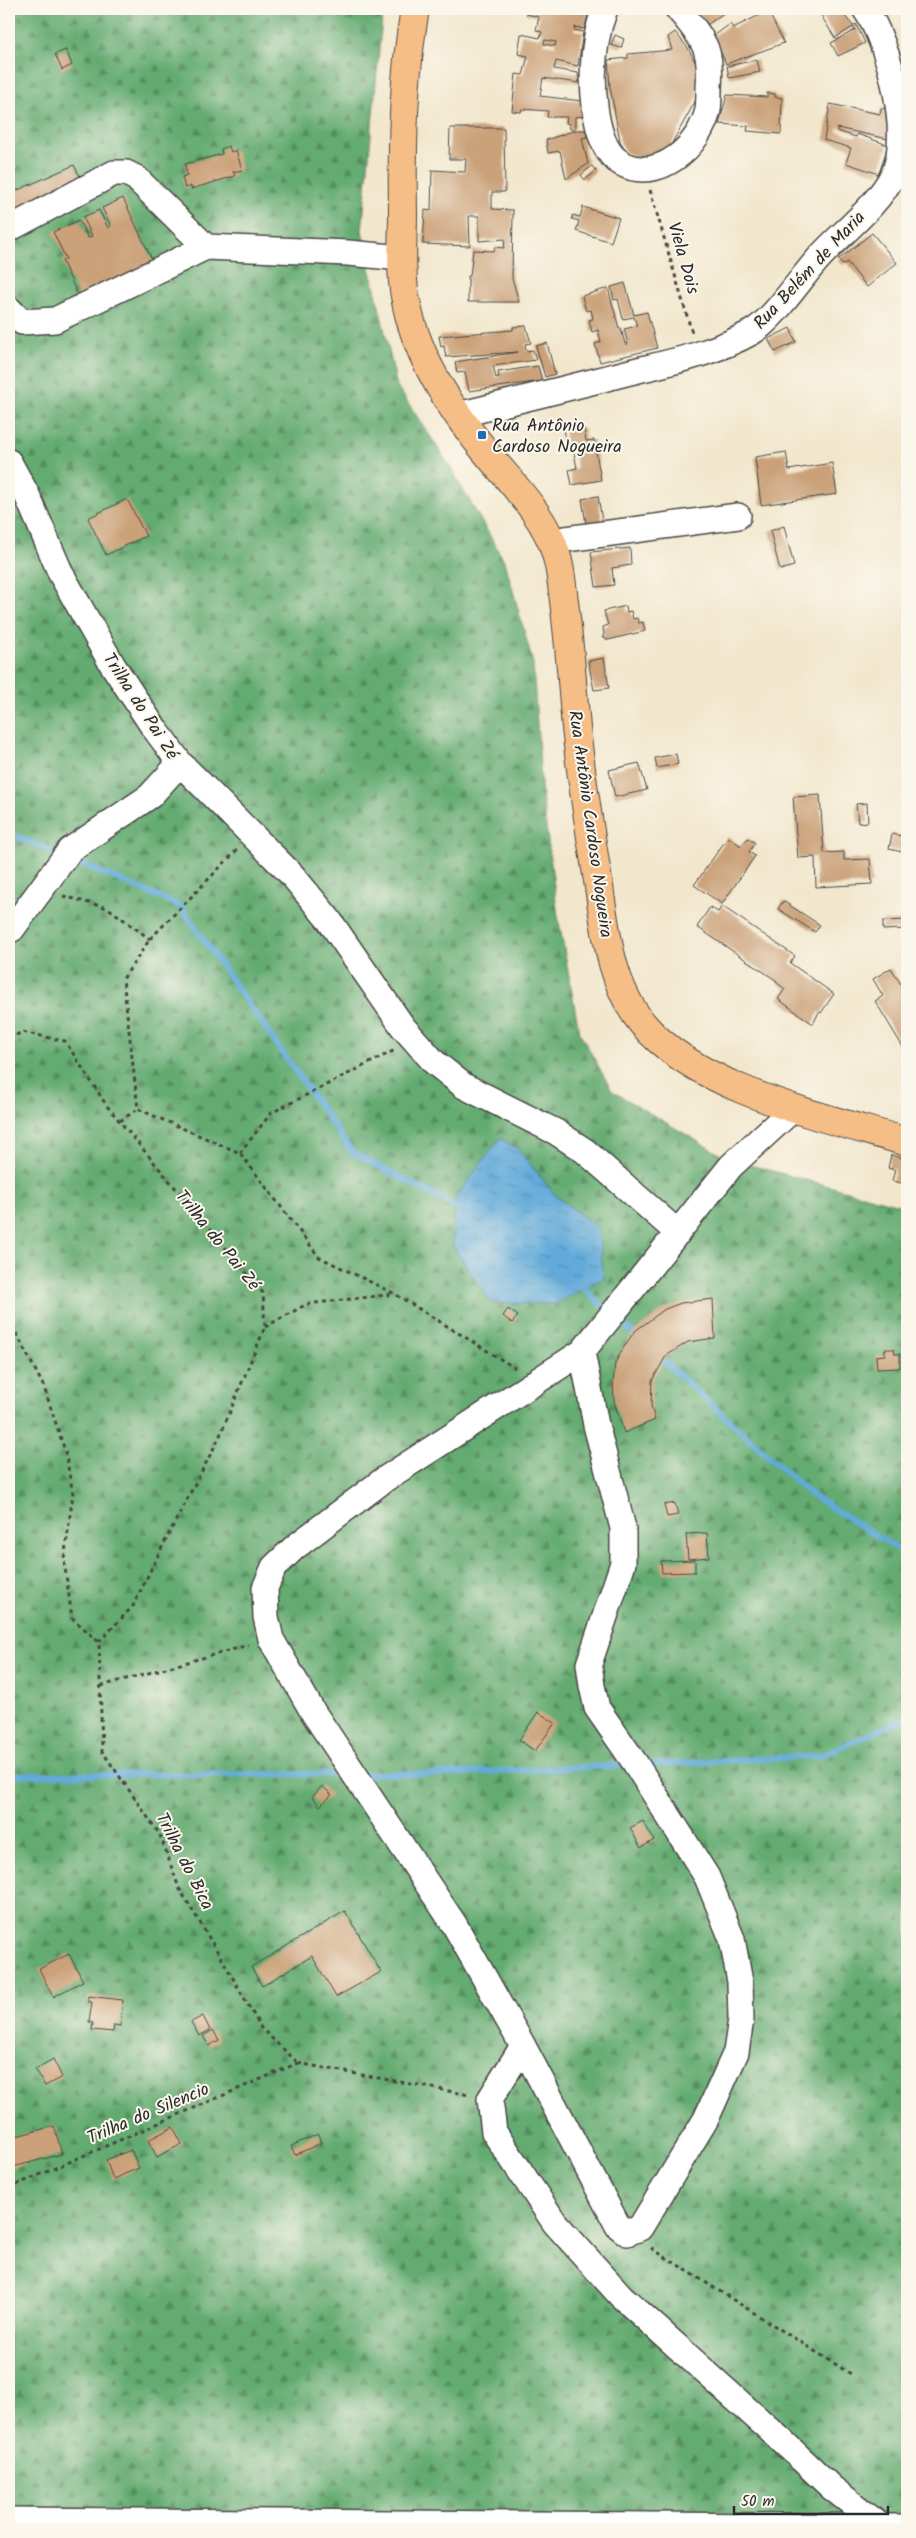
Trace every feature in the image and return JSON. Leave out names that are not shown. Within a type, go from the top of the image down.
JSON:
[{"type":"main road","name":"Rua Antônio Cardoso Nogueira","points":[[415,9],[410,35],[402,182],[404,293],[411,323],[422,353],[458,415],[513,485],[551,541],[560,572],[578,749],[603,915],[608,944],[622,990],[641,1022],[674,1053],[714,1078],[794,1108],[907,1142]]},
{"type":"street","points":[[605,9],[598,30],[593,59],[593,89],[596,118],[610,152],[620,163],[644,170],[657,168],[678,157],[695,138],[708,110],[710,81],[707,52],[702,40],[678,9]]},
{"type":"street","name":"Rua Belém de Maria","points":[[458,415],[698,354],[738,339],[754,331],[767,320],[818,258],[884,189],[894,173],[900,139],[893,74],[884,45],[865,9]]},
{"type":"street","points":[[9,229],[114,173],[126,173],[136,178],[206,247]]},
{"type":"street","points":[[9,310],[22,322],[55,320],[206,247],[348,253],[403,258]]},
{"type":"street","name":"Trilha do Pai Zé","points":[[9,462],[27,495],[61,574],[102,647],[152,725],[180,763],[150,796],[70,850],[12,929]]},
{"type":"street","points":[[551,541],[738,516]]},
{"type":"street","points":[[180,763],[292,875],[329,920],[415,1040],[434,1062],[464,1086],[556,1132],[585,1151],[678,1233]]},
{"type":"street","points":[[582,1352],[596,1425],[623,1528],[623,1563],[589,1664],[597,1708],[635,1763],[707,1877],[732,1940],[740,1982],[741,2019],[736,2052],[706,2119],[640,2228],[627,2233],[618,2226],[523,2046],[454,1924],[318,1720],[271,1639],[266,1617],[265,1588],[274,1567],[295,1547],[385,1479],[582,1352],[731,1166],[794,1108]]},
{"type":"street","points":[[523,2046],[490,2099],[494,2132],[555,2223],[621,2296],[832,2488],[882,2527]]},
{"type":"street","points":[[9,2520],[907,2527]]},
{"type":"path","name":"Viela Dois","points":[[644,170],[698,354]]},
{"type":"path","points":[[138,1109],[124,979],[150,939],[252,835]]},
{"type":"path","points":[[41,890],[108,908],[150,939]]},
{"type":"path","name":"Trilha do Pai Zé","points":[[9,1039],[22,1032],[65,1041],[107,1106],[262,1293],[265,1327],[219,1438],[133,1606],[99,1642]]},
{"type":"path","points":[[240,1153],[271,1113],[415,1040]]},
{"type":"path","points":[[120,1121],[138,1109]]},
{"type":"path","points":[[138,1109],[240,1153],[319,1257],[395,1294],[537,1382]]},
{"type":"path","points":[[265,1327],[307,1304],[395,1294]]},
{"type":"path","points":[[9,1319],[44,1387],[65,1451],[73,1494],[64,1560],[72,1618],[99,1642]]},
{"type":"path","points":[[101,1686],[271,1639]]},
{"type":"path","name":"Trilha do Bica","points":[[99,1642],[102,1751],[160,1835],[178,1888],[222,1959],[260,2028],[298,2063]]},
{"type":"path","points":[[298,2063],[490,2099]]},
{"type":"path","name":"Trilha do Silencio","points":[[9,2188],[298,2063]]},
{"type":"path","points":[[627,2233],[851,2374]]},
{"type":"green space","points":[[9,9],[383,9],[362,231],[397,386],[448,463],[505,562],[533,663],[542,796],[558,916],[579,1031],[612,1091],[728,1159],[907,1207],[907,2385],[899,2413],[907,2419],[907,2529],[9,2529]],"holes":[[[500,1139],[518,1149],[555,1195],[598,1229],[483,1163]]]},
{"type":"water","points":[[500,1138],[518,1149],[555,1195],[598,1228],[604,1278],[555,1304],[491,1303],[453,1246],[455,1199]]},
{"type":"building","points":[[529,9],[577,9],[589,12],[584,29],[575,27],[574,30],[583,32],[578,66],[556,61],[554,69],[578,73],[579,83],[543,78],[540,96],[582,101],[584,116],[575,117],[575,129],[570,129],[569,124],[566,123],[567,117],[547,117],[548,111],[522,109],[521,112],[512,111],[516,74],[523,75],[528,56],[518,54],[521,34],[540,38],[542,32],[536,30],[539,17],[526,14]],"holes":[[[545,40],[556,42],[555,46],[544,44]]]},
{"type":"building","points":[[696,9],[729,9],[707,25]]},
{"type":"building","points":[[817,9],[839,9],[853,26],[856,24],[865,43],[838,56],[831,43],[855,30],[853,27],[835,38]]},
{"type":"building","points":[[768,11],[784,43],[726,64],[714,36],[730,24],[733,28]]},
{"type":"building","points":[[675,32],[688,48],[697,66],[697,98],[666,154],[639,158],[625,152],[620,141],[610,87],[608,60],[628,58],[628,54],[672,50],[668,37]]},
{"type":"building","points":[[615,35],[624,39],[621,48],[611,45]]},
{"type":"building","points":[[66,50],[72,65],[62,70],[55,54]]},
{"type":"building","points":[[757,60],[760,72],[729,78],[727,66]]},
{"type":"building","points":[[767,93],[775,94],[775,97],[782,98],[781,134],[747,131],[748,126],[719,124],[727,95],[767,97]]},
{"type":"building","points":[[830,104],[880,114],[881,108],[889,109],[888,139],[837,128],[837,131],[856,137],[857,134],[888,145],[879,174],[846,163],[851,148],[824,140]]},
{"type":"building","points":[[450,128],[504,128],[505,192],[492,192],[492,209],[513,210],[512,278],[519,302],[468,302],[468,276],[470,276],[473,250],[494,251],[495,247],[504,248],[505,239],[479,241],[479,216],[469,216],[470,246],[423,244],[425,210],[431,211],[432,170],[465,172],[466,159],[449,159]]},
{"type":"building","points":[[576,130],[587,130],[588,137],[582,138],[588,164],[566,179],[560,151],[548,153],[546,140]]},
{"type":"building","points":[[229,146],[231,152],[236,150],[242,170],[233,172],[235,176],[191,189],[191,186],[185,188],[182,177],[187,175],[185,164],[222,154],[221,149]]},
{"type":"building","points":[[74,165],[85,186],[9,219],[9,194]]},
{"type":"building","points":[[592,166],[596,171],[585,180],[581,175]]},
{"type":"building","points":[[123,198],[154,264],[79,297],[62,261],[66,259],[53,232],[79,220],[88,238],[92,236],[83,217],[99,210],[108,228],[111,226],[102,208]]},
{"type":"building","points":[[583,207],[619,218],[611,242],[576,231],[579,221],[572,219],[573,215],[580,217]]},
{"type":"building","points":[[872,233],[897,263],[867,287],[847,262],[843,265],[838,260]]},
{"type":"building","points":[[625,283],[634,315],[647,312],[657,348],[600,362],[595,344],[601,342],[598,330],[592,332],[589,320],[593,319],[591,310],[586,311],[582,296],[608,288],[619,328],[621,328],[625,344],[628,344],[624,329],[637,326],[634,317],[623,319],[618,299],[614,300],[611,287]]},
{"type":"building","points":[[526,326],[531,343],[525,344],[526,351],[533,350],[536,360],[493,366],[496,378],[499,377],[498,372],[538,366],[542,381],[469,391],[465,372],[457,373],[455,362],[518,352],[446,357],[444,346],[441,347],[439,336],[513,330],[513,327]]},
{"type":"building","points":[[790,328],[796,342],[775,352],[768,339]]},
{"type":"building","points":[[547,343],[555,374],[545,377],[536,346]]},
{"type":"building","points":[[572,426],[572,429],[584,428],[586,441],[594,440],[601,480],[572,485],[569,470],[577,468],[572,443],[566,444],[564,427]]},
{"type":"building","points":[[786,452],[789,470],[832,463],[837,494],[761,505],[755,457]]},
{"type":"building","points":[[598,496],[603,527],[587,529],[582,499]]},
{"type":"building","points":[[127,499],[146,536],[106,555],[88,518]]},
{"type":"building","points":[[784,526],[794,566],[780,570],[770,531]]},
{"type":"building","points":[[630,548],[631,565],[612,568],[614,585],[596,587],[591,552]]},
{"type":"building","points":[[626,606],[627,612],[631,611],[633,619],[637,618],[639,623],[643,622],[645,631],[608,640],[602,637],[604,635],[603,627],[608,625],[604,611]]},
{"type":"building","points":[[604,658],[609,688],[594,690],[588,661]]},
{"type":"building","points":[[676,754],[678,764],[657,768],[655,758]]},
{"type":"building","points":[[639,763],[647,790],[615,797],[609,770]]},
{"type":"building","points":[[820,795],[824,853],[844,852],[844,860],[870,859],[872,884],[816,887],[815,857],[798,858],[793,797]]},
{"type":"building","points":[[867,803],[868,822],[858,823],[856,804]]},
{"type":"building","points":[[892,834],[907,837],[907,853],[889,849]]},
{"type":"building","points":[[728,837],[741,846],[748,838],[755,843],[749,852],[755,856],[722,904],[694,885]]},
{"type":"building","points":[[783,901],[820,925],[815,932],[778,909]]},
{"type":"building","points":[[722,906],[795,956],[790,963],[834,994],[821,1013],[819,1012],[813,1024],[778,999],[785,989],[777,981],[697,927],[710,907],[718,912]]},
{"type":"building","points":[[907,920],[907,929],[883,930],[883,921]]},
{"type":"building","points":[[891,968],[907,994],[906,1052],[875,1001],[883,996],[873,979]]},
{"type":"building","points":[[891,1155],[907,1159],[907,1184],[892,1181],[895,1170],[888,1168]]},
{"type":"building","points":[[713,1299],[715,1338],[688,1342],[666,1356],[652,1381],[651,1406],[655,1420],[624,1433],[614,1401],[613,1383],[615,1363],[625,1345],[635,1331],[665,1309],[681,1303]]},
{"type":"building","points":[[508,1309],[518,1316],[512,1323],[503,1316]]},
{"type":"building","points":[[885,1349],[894,1349],[895,1354],[900,1354],[900,1368],[877,1369],[876,1356],[885,1355]]},
{"type":"building","points":[[675,1503],[678,1515],[667,1517],[664,1505]]},
{"type":"building","points":[[707,1533],[709,1557],[688,1559],[686,1534]]},
{"type":"building","points":[[695,1560],[695,1572],[662,1573],[661,1561]]},
{"type":"building","points":[[538,1712],[555,1723],[535,1751],[519,1740]]},
{"type":"building","points":[[322,1786],[332,1795],[320,1806],[312,1797]]},
{"type":"building","points":[[643,1821],[654,1840],[641,1848],[630,1828]]},
{"type":"building","points":[[345,1911],[381,1972],[336,1997],[312,1956],[262,1986],[251,1967]]},
{"type":"building","points":[[69,1954],[83,1981],[53,1997],[39,1969]]},
{"type":"building","points":[[88,1996],[123,2000],[120,2026],[114,2025],[113,2032],[92,2030],[93,2023],[89,2022],[92,2002],[88,2002]]},
{"type":"building","points":[[203,2016],[210,2030],[199,2036],[191,2022]]},
{"type":"building","points":[[213,2030],[219,2040],[209,2046],[203,2036]]},
{"type":"building","points":[[53,2059],[62,2077],[45,2086],[35,2069]]},
{"type":"building","points":[[54,2126],[62,2154],[9,2168],[9,2138]]},
{"type":"building","points":[[173,2127],[182,2144],[157,2157],[148,2140]]},
{"type":"building","points":[[318,2134],[321,2143],[295,2155],[291,2146]]},
{"type":"building","points":[[131,2150],[139,2168],[113,2179],[106,2160]]},
{"type":"waterway","points":[[9,833],[60,855]]},
{"type":"waterway","points":[[70,859],[180,906],[352,1152],[460,1209]]},
{"type":"waterway","points":[[578,1283],[609,1312]]},
{"type":"waterway","points":[[617,1318],[639,1339]]},
{"type":"waterway","points":[[657,1355],[810,1494],[907,1555]]},
{"type":"waterway","points":[[642,1765],[819,1756],[907,1718]]},
{"type":"waterway","points":[[362,1774],[441,1774],[630,1765]]},
{"type":"waterway","points":[[9,1775],[347,1774]]},
{"type":"place","name":"Rua Antônio Cardoso Nogueira","points":[[482,435]]}]
